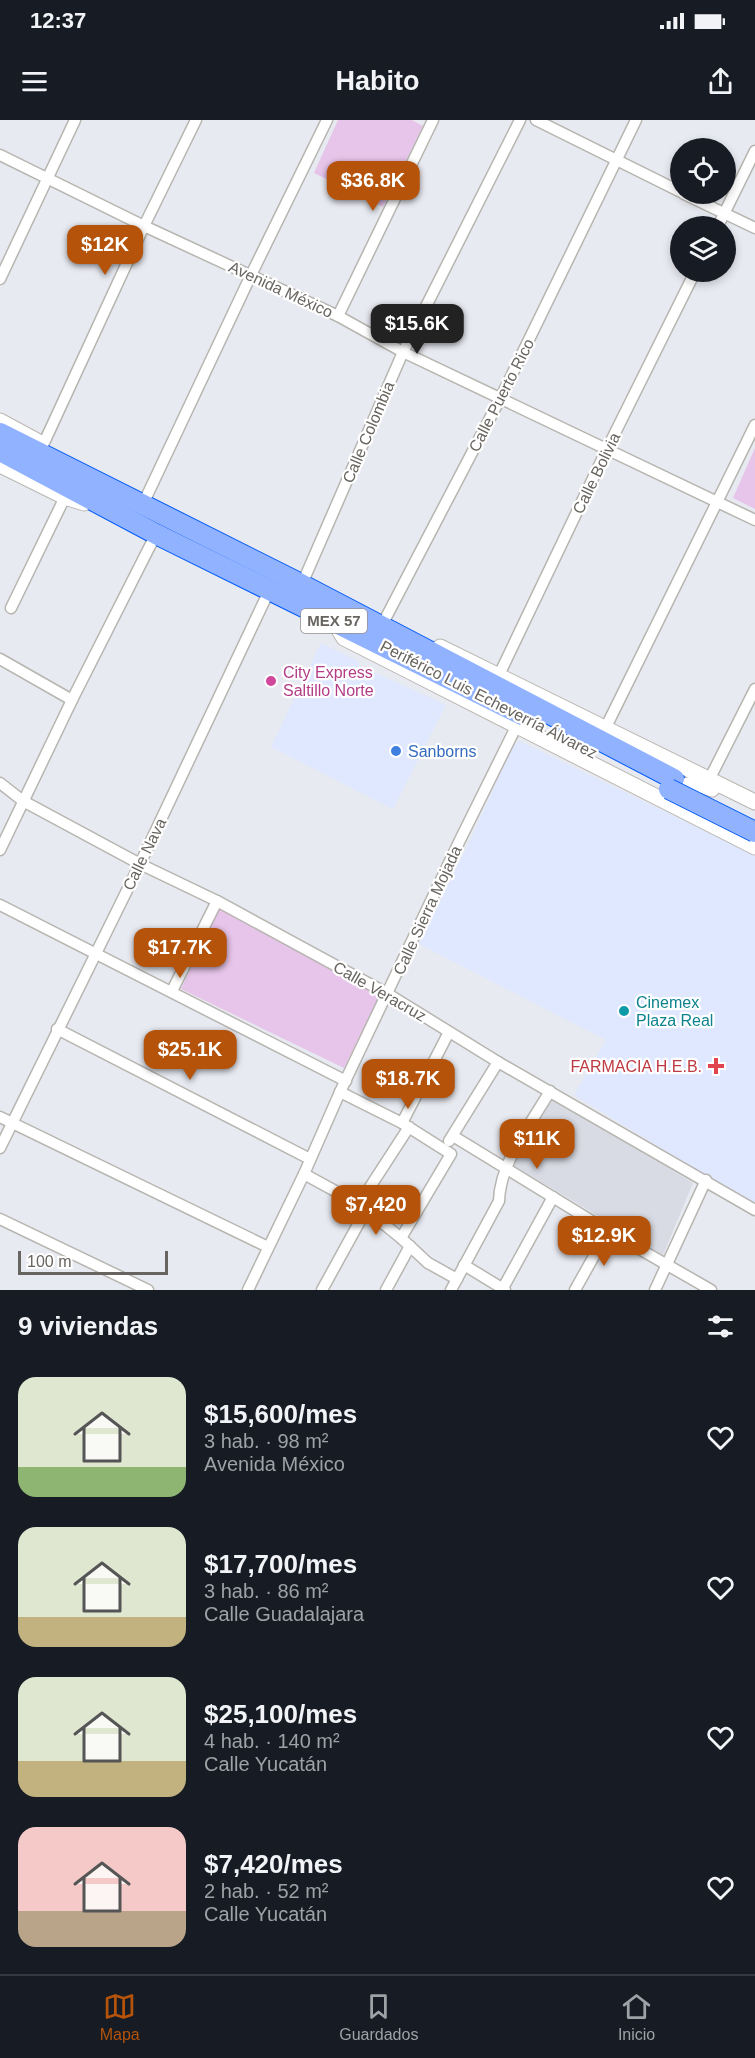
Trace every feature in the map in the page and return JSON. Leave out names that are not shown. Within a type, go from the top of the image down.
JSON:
[{"type":"highway","name":"Periférico Luis Echeverría Álvarez","points":[[0,433],[385,629],[669,790],[755,820]]},
{"type":"highway","name":"Periférico Luis Echeverría Álvarez","points":[[0,451],[156,534],[333,620],[755,834]]},
{"type":"street","points":[[0,279],[75,120]]},
{"type":"street","points":[[43,445],[144,226],[196,120]]},
{"type":"street","points":[[143,504],[327,120]]},
{"type":"street","points":[[338,316],[433,120]]},
{"type":"street","name":"Calle Colombia","points":[[302,585],[403,352],[519,120]]},
{"type":"street","points":[[536,120],[670,187]]},
{"type":"street","name":"Calle Puerto Rico","points":[[385,629],[636,120]]},
{"type":"street","points":[[723,216],[755,151]]},
{"type":"street","name":"Avenida México","points":[[0,155],[144,226],[338,316],[403,352],[755,520]]},
{"type":"street","points":[[705,204],[755,228]]},
{"type":"street","name":"Calle Bolivia","points":[[500,675],[607,449],[690,282]]},
{"type":"street","name":"Periférico Luis Echeverría Álvarez","points":[[0,421],[70,462],[77,471]]},
{"type":"street","points":[[605,729],[755,425]]},
{"type":"street","points":[[0,465],[65,497],[115,513]]},
{"type":"street","points":[[11,608],[65,497]]},
{"type":"street","points":[[0,850],[72,700],[156,534]]},
{"type":"street","name":"Calle Nava","points":[[0,1148],[94,953],[140,864],[270,591]]},
{"type":"street","points":[[333,620],[344,639],[516,727],[669,790],[714,827],[755,847]]},
{"type":"street","points":[[385,629],[425,639],[755,802]]},
{"type":"street","points":[[0,659],[72,700]]},
{"type":"street","points":[[709,780],[755,689]]},
{"type":"street","name":"Calle Sierra Mojada","points":[[248,1290],[304,1174],[340,1092],[516,727]]},
{"type":"street","name":"Calle Veracruz","points":[[0,783],[23,801],[140,864],[217,901],[388,994],[498,1062],[755,1210]]},
{"type":"street","points":[[669,790],[694,783],[702,784],[755,810]]},
{"type":"street","points":[[714,827],[724,826],[755,834]]},
{"type":"street","points":[[172,991],[217,901]]},
{"type":"street","points":[[0,905],[346,1081]]},
{"type":"street","points":[[57,1029],[310,1159]]},
{"type":"street","points":[[322,1290],[406,1125],[449,1032]]},
{"type":"street","points":[[401,1238],[448,1151],[453,1136],[498,1062]]},
{"type":"street","points":[[451,1290],[499,1201],[500,1184],[506,1167],[550,1091]]},
{"type":"street","points":[[340,1092],[406,1125],[448,1151]]},
{"type":"street","points":[[0,1117],[268,1247]]},
{"type":"street","points":[[453,1136],[608,1231],[711,1290]]},
{"type":"street","points":[[304,1174],[362,1208],[401,1238],[428,1263],[457,1279]]},
{"type":"street","points":[[655,1290],[706,1180]]},
{"type":"street","points":[[464,1265],[504,1289],[553,1197]]},
{"type":"street","points":[[0,1219],[148,1290]]},
{"type":"street","points":[[575,1290],[608,1231]]},
{"type":"street","points":[[386,1290],[410,1246]]},
{"type":"shaded area","points":[[338,120],[412,120],[423,126],[383,207],[314,173]]},
{"type":"shaded area","points":[[755,448],[755,509],[733,498]]},
{"type":"shaded area","points":[[321,643],[359,662],[358,665],[446,705],[393,809],[271,747]]},
{"type":"shaded area","points":[[519,741],[755,855],[755,1205],[574,1095],[606,1040],[419,944],[513,746]]},
{"type":"shaded area","points":[[220,907],[382,991],[344,1068],[181,989]]},
{"type":"shaded area","points":[[553,1096],[693,1183],[663,1255],[513,1165]]},
{"type":"place","name":"City Express Saltillo Norte","points":[[271,681]]},
{"type":"place","name":"Sanborns","points":[[396,751]]},
{"type":"place","name":"Cinemex Plaza Real","points":[[624,1011]]},
{"type":"place","name":"FARMACIA H.E.B.","points":[[716,1066]]}]
